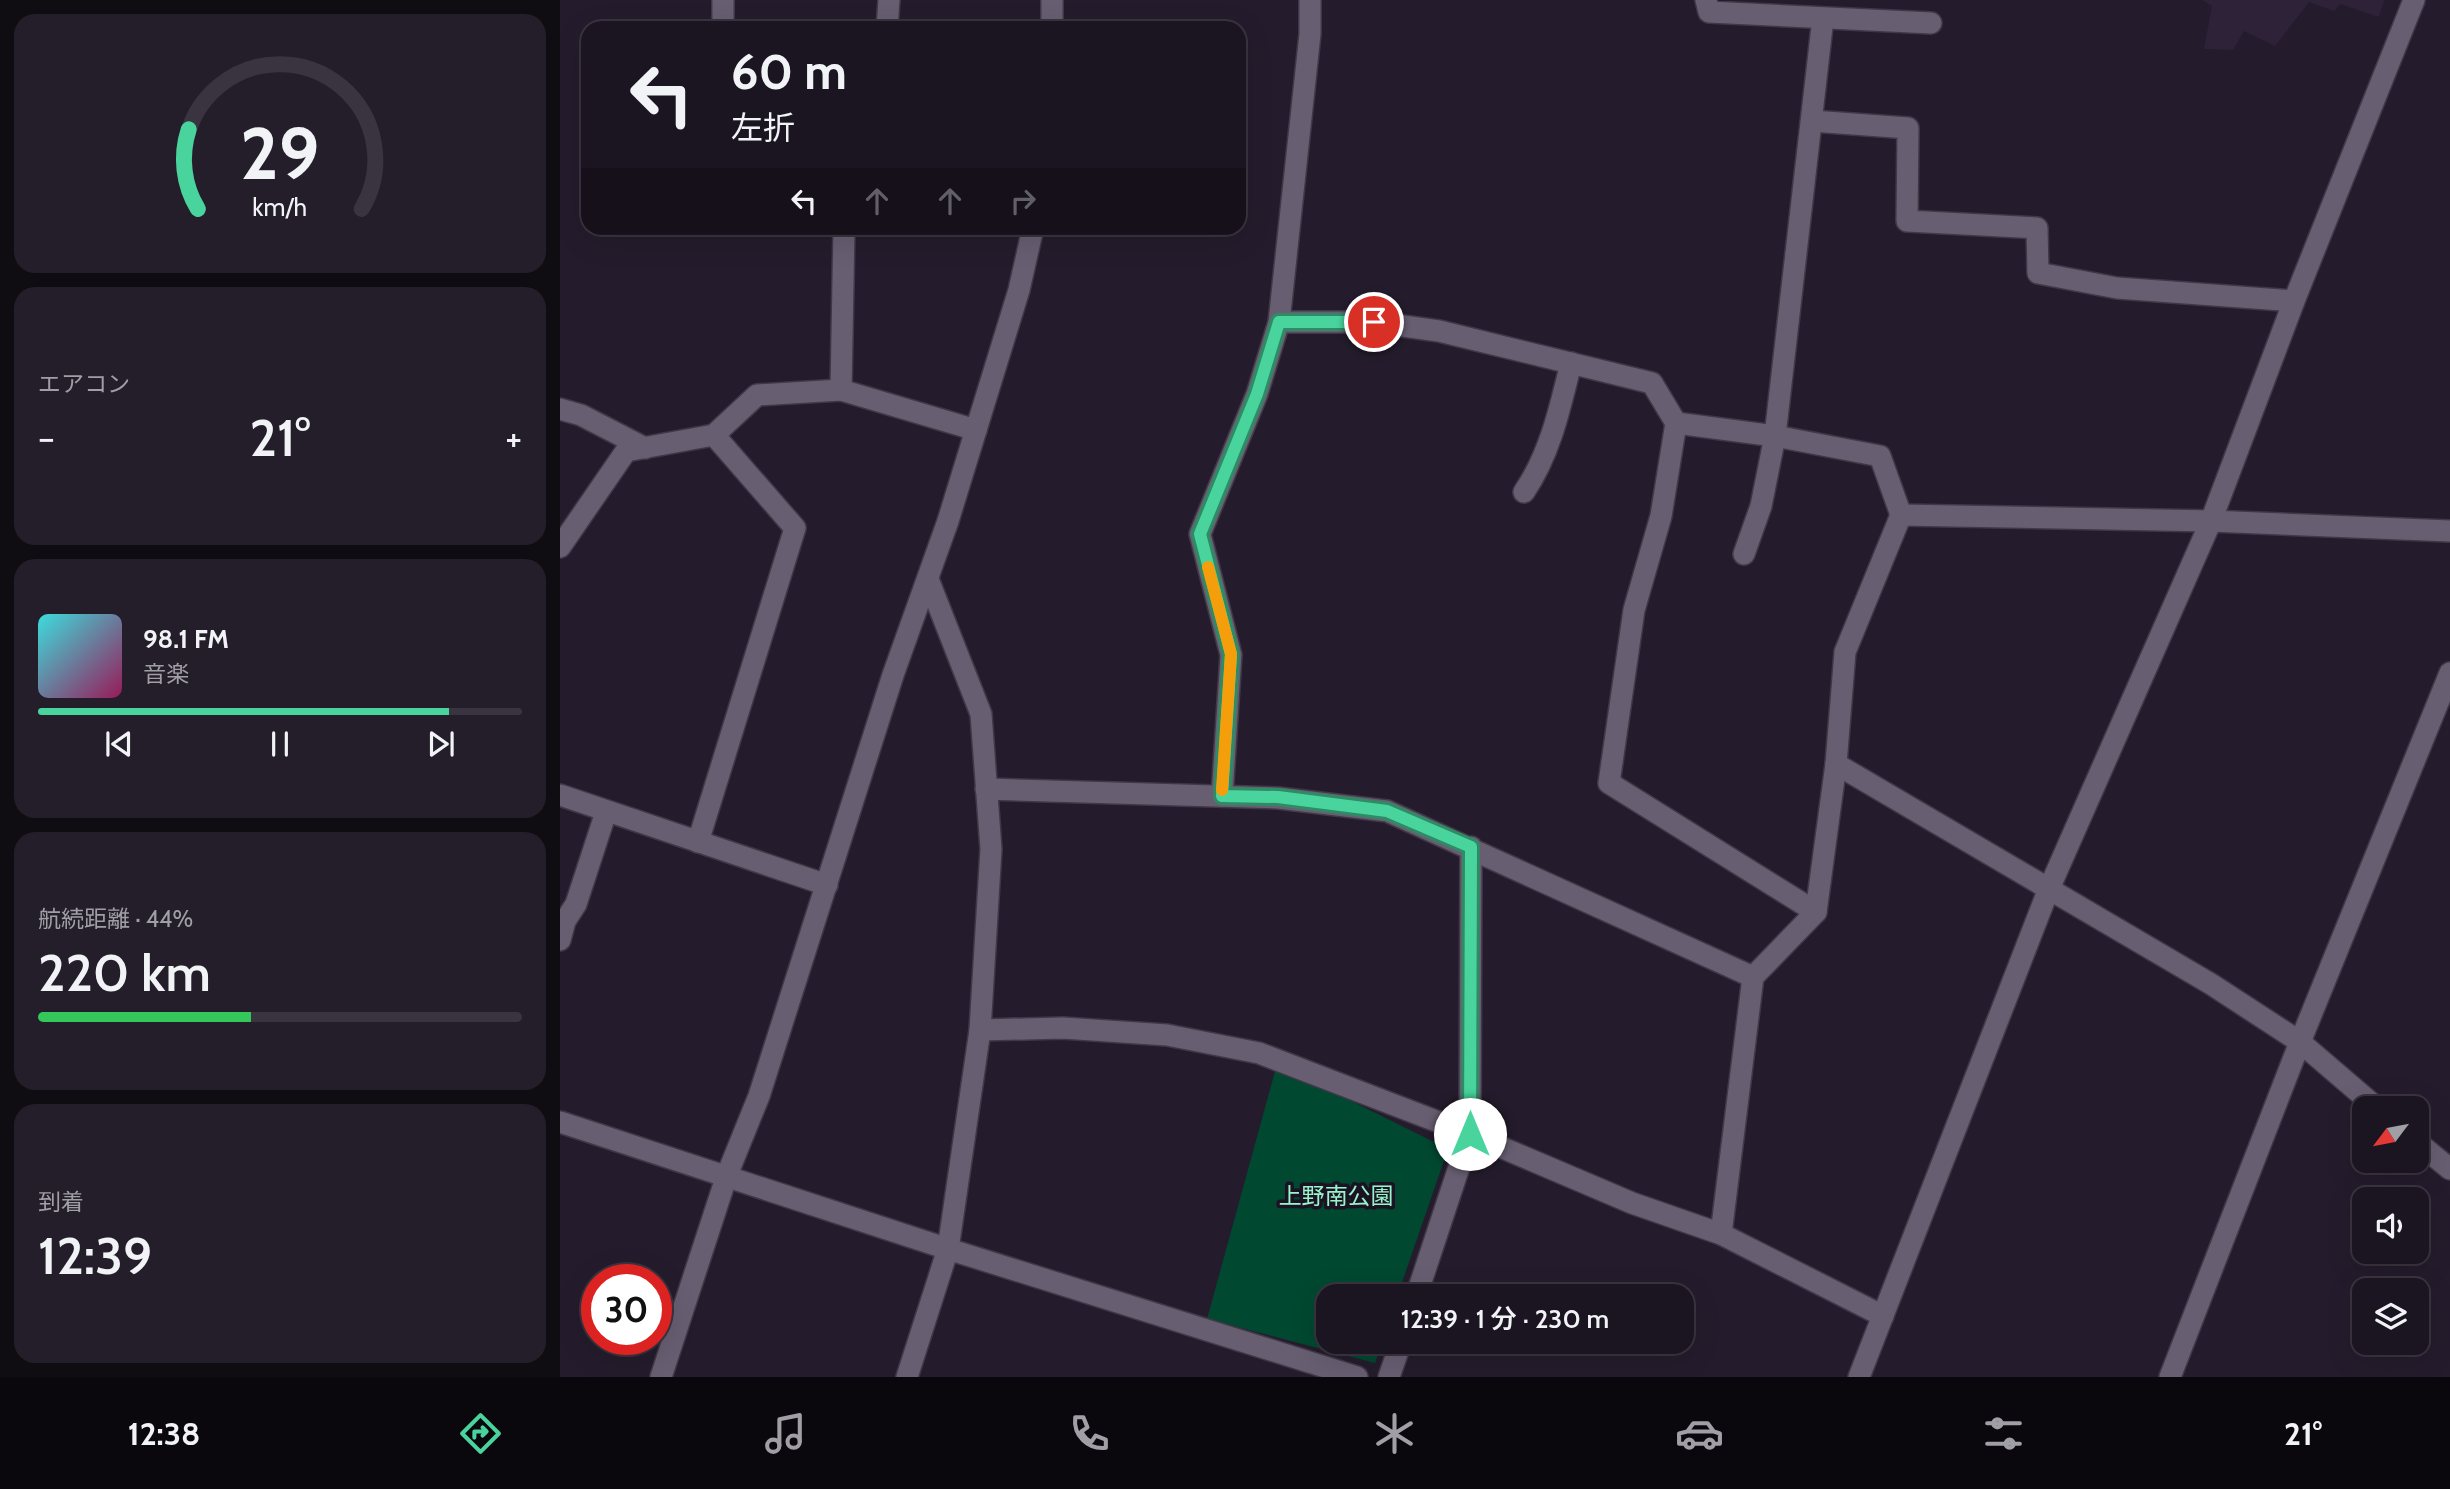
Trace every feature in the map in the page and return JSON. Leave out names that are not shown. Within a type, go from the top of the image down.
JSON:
[{"type":"street","points":[[723,0],[723,21]]},
{"type":"street","points":[[888,21],[889,0]]},
{"type":"street","points":[[1052,0],[1052,21]]},
{"type":"street","points":[[1222,796],[1231,654],[1200,534],[1257,394],[1279,322],[1310,34],[1310,0]]},
{"type":"street","points":[[1706,0],[1709,12],[1931,23]]},
{"type":"street","points":[[1859,1377],[2048,891],[2211,521],[2294,301],[2414,0]]},
{"type":"street","points":[[1744,554],[1761,506],[1775,436],[1823,18]]},
{"type":"street","points":[[1812,121],[1908,128],[1907,221],[2037,228],[2038,273],[2117,288],[2294,301]]},
{"type":"street","points":[[841,390],[844,235]]},
{"type":"street","points":[[662,1377],[727,1175],[759,1096],[893,675],[928,579],[976,430],[1018,290],[1031,235]]},
{"type":"street","points":[[1279,322],[1374,322],[1426,329],[1652,383],[1676,422],[1661,516],[1634,610],[1609,783],[1816,912]]},
{"type":"street","points":[[1524,492],[1538,472],[1571,363]]},
{"type":"street","points":[[560,547],[626,451],[714,436],[757,395],[841,390],[976,430]]},
{"type":"street","points":[[560,409],[581,415],[645,448]]},
{"type":"street","points":[[1676,422],[1775,436],[1880,456],[1901,515],[1845,652],[1836,764],[1816,912],[1753,977],[1721,1234]]},
{"type":"street","points":[[698,842],[795,528],[714,436]]},
{"type":"street","points":[[1901,515],[2211,521],[2450,531]]},
{"type":"street","points":[[907,1377],[948,1249],[980,1030],[991,849],[981,714],[928,579]]},
{"type":"street","points":[[2169,1377],[2300,1042],[2450,673]]},
{"type":"street","points":[[1836,764],[2048,891],[2211,984],[2300,1042],[2363,1096]]},
{"type":"street","points":[[986,789],[1278,797],[1387,811],[1753,977]]},
{"type":"street","points":[[560,795],[827,885]]},
{"type":"street","points":[[560,940],[565,922],[576,904],[606,812]]},
{"type":"street","points":[[1420,1284],[1470,1134],[1471,847]]},
{"type":"street","points":[[980,1030],[1063,1028],[1167,1035],[1259,1053],[1470,1134],[1632,1203],[1721,1234],[1883,1316]]},
{"type":"street","points":[[560,1122],[948,1249],[1357,1377]]},
{"type":"street","points":[[2429,1152],[2450,1169]]},
{"type":"street","points":[[1390,1377],[1397,1354]]},
{"type":"shaded area","points":[[2202,0],[2384,0],[2379,17],[2340,4],[2334,11],[2309,2],[2275,46],[2244,31],[2233,50],[2204,49],[2212,6]]},
{"type":"green space","name":"上野南公園","points":[[1277,1064],[1448,1149],[1401,1284],[1316,1284],[1316,1348],[1207,1319]]},
{"type":"green space","name":"上野南公園","points":[[1341,1354],[1378,1354],[1375,1363]]},
{"type":"slow traffic","points":[[1208,567],[1231,654],[1222,790]]},
{"type":"route","points":[[1374,322],[1279,322],[1257,394],[1200,534],[1231,654],[1222,796],[1278,797],[1387,811],[1471,847],[1470,1134]]}]
